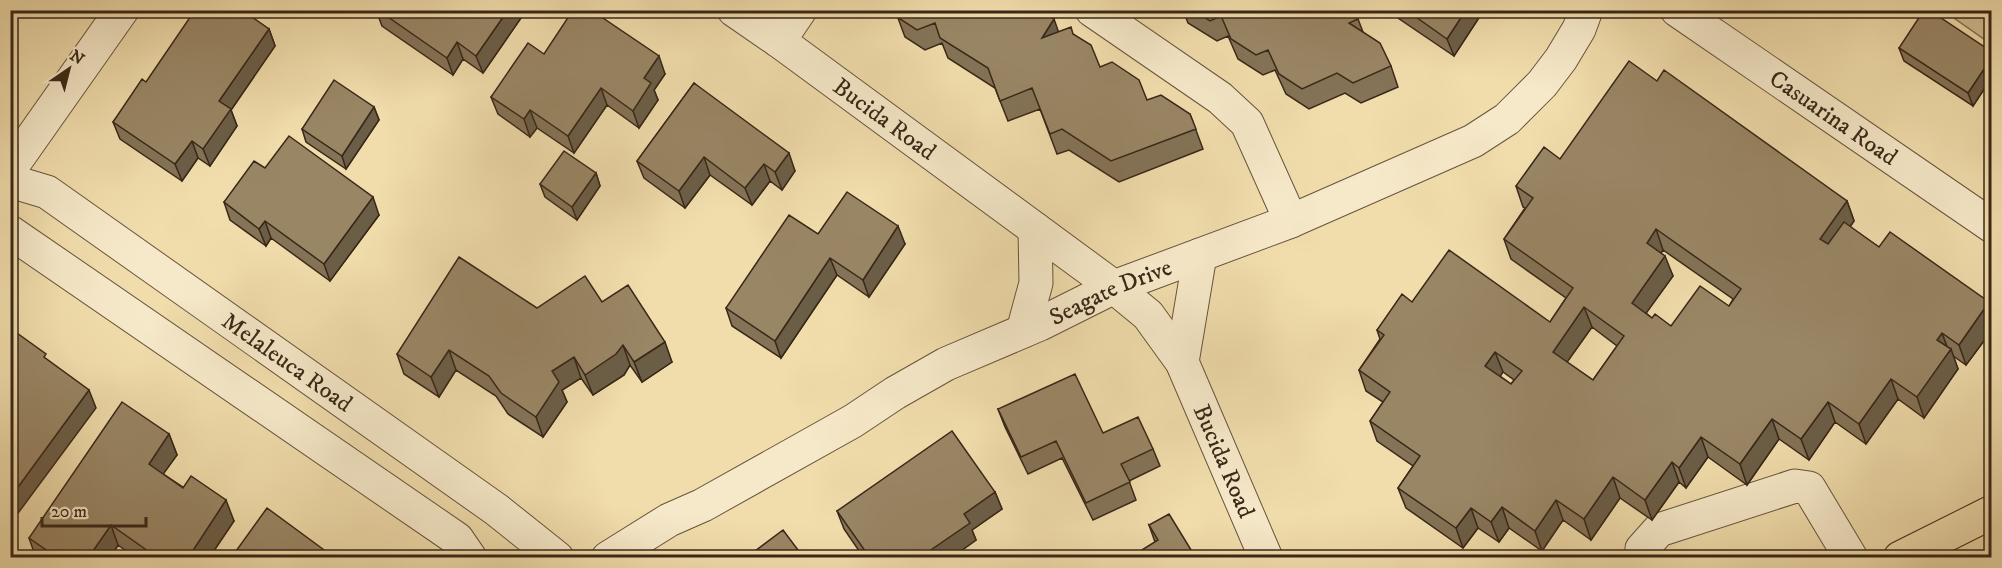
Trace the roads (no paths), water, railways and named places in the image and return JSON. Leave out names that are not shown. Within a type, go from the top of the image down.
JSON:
[{"type":"main road","points":[[1900,558],[1992,512]]},
{"type":"street","points":[[10,169],[122,10]]},
{"type":"street","name":"Bucida Road","points":[[734,10],[1114,287],[1148,315],[1182,362],[1266,558]]},
{"type":"street","points":[[779,41],[800,10]]},
{"type":"street","points":[[1092,10],[1220,98],[1247,123],[1292,221]]},
{"type":"street","name":"Seagate Drive","points":[[608,558],[669,520],[703,505],[852,421],[946,364],[1023,331],[1114,287],[1292,221],[1473,141],[1507,119],[1542,84],[1561,59],[1579,29],[1586,10]]},
{"type":"street","name":"Casuarina Road","points":[[1677,10],[1992,226]]},
{"type":"street","name":"Melaleuca Road","points":[[10,181],[47,192],[487,503],[557,558]]},
{"type":"street","points":[[1023,331],[1036,283],[1035,229]]},
{"type":"street","name":"Melaleuca Road","points":[[10,232],[457,539],[470,558]]},
{"type":"street","points":[[1182,362],[1200,255]]},
{"type":"street","points":[[1644,558],[1642,549],[1659,530],[1796,486],[1809,488],[1851,558]]}]
